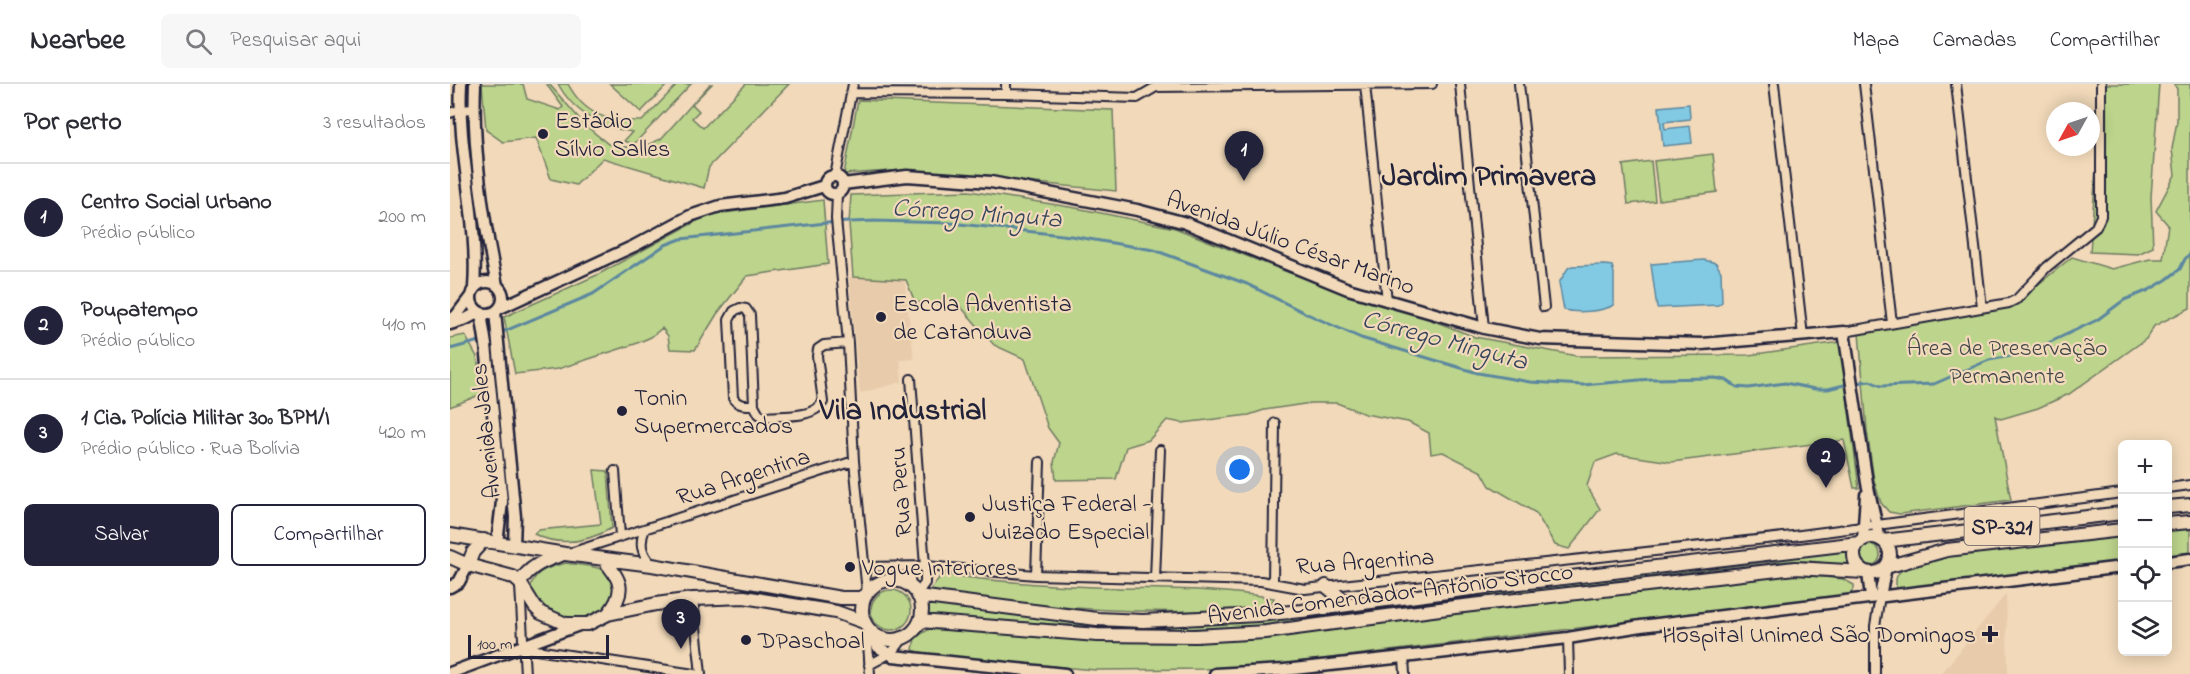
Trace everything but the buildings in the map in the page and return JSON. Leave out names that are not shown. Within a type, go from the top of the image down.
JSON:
[{"type":"main road","points":[[2172,507],[2190,505]]},
{"type":"main road","name":"SP-321","points":[[1881,540],[2118,513]]},
{"type":"main road","points":[[2172,524],[2190,522]]},
{"type":"main road","name":"SP-321","points":[[1886,567],[1947,550],[2118,530]]},
{"type":"main road","points":[[450,535],[565,554],[652,565],[841,598],[860,598],[884,581],[898,581],[915,592],[922,605],[920,621],[911,634],[902,639],[890,641],[882,639],[867,627],[836,612],[744,597],[693,599],[608,614],[588,624],[579,625],[556,621],[541,613],[520,583],[508,574],[468,565],[450,557]]},
{"type":"main road","points":[[1862,536],[1881,540],[1888,547],[1890,555],[1886,567],[1878,573],[1866,573],[1857,566],[1854,556],[1862,536]]},
{"type":"main road","name":"Avenida Comendador Antônio Stocco","points":[[915,592],[1097,619],[1143,621],[1280,613],[1862,536]]},
{"type":"main road","points":[[468,565],[473,552],[491,542]]},
{"type":"main road","points":[[520,583],[533,568],[565,554]]},
{"type":"main road","points":[[603,559],[617,575],[620,588],[618,599],[608,614]]},
{"type":"main road","name":"Avenida Comendador Antônio Stocco","points":[[920,621],[1097,634],[1196,636],[1266,632],[1478,604],[1795,568],[1866,573]]},
{"type":"main road","points":[[1326,586],[1348,604]]},
{"type":"main road","points":[[867,594],[862,610],[867,627]]},
{"type":"street","points":[[460,84],[455,111],[476,255],[473,307],[480,312]]},
{"type":"street","points":[[475,84],[474,110],[490,253],[503,300],[497,310]]},
{"type":"street","points":[[835,176],[853,84]]},
{"type":"street","points":[[1006,84],[1006,94]]},
{"type":"street","points":[[853,93],[1137,98],[1156,86],[1432,84]]},
{"type":"street","points":[[1460,84],[1484,328]]},
{"type":"street","points":[[1519,84],[1544,307]]},
{"type":"street","points":[[1774,84],[1803,336]]},
{"type":"street","points":[[1864,84],[1892,323]]},
{"type":"street","points":[[1956,84],[1982,307]]},
{"type":"street","name":"Avenida Júlio César Marino","points":[[843,184],[907,176],[991,182],[1137,210],[1186,223],[1348,290],[1484,328],[1540,339],[1702,344],[1803,336],[1844,332],[2009,303],[2017,299],[2048,267],[2096,227],[2101,216],[2100,84]]},
{"type":"street","points":[[1365,85],[1387,301]]},
{"type":"street","points":[[455,111],[474,110]]},
{"type":"street","points":[[835,176],[842,180],[843,184],[841,192],[837,194],[829,193],[824,186],[827,178],[835,176]]},
{"type":"street","points":[[450,322],[466,319],[480,312],[497,310],[634,246],[690,216],[720,206],[785,198],[824,186]]},
{"type":"street","points":[[837,194],[837,223],[848,343],[854,461],[867,594]]},
{"type":"street","points":[[450,322],[478,284],[488,282],[499,288],[524,293],[540,290]]},
{"type":"street","points":[[754,405],[740,405],[733,398],[729,320],[734,311],[740,308],[746,309],[750,315],[754,405],[759,414],[764,417],[812,412],[819,408],[823,402],[818,349],[824,345],[848,343]]},
{"type":"street","name":"Avenida Jales","points":[[497,310],[497,337],[515,518],[514,545]]},
{"type":"street","name":"Avenida Jales","points":[[480,312],[486,341],[502,502],[491,542]]},
{"type":"street","points":[[1844,332],[1867,483],[1881,540]]},
{"type":"street","name":"Rua Peru","points":[[911,379],[925,566],[925,583],[915,592]]},
{"type":"street","points":[[1272,583],[1275,423]]},
{"type":"street","points":[[1155,579],[1160,450]]},
{"type":"street","name":"Rua Argentina","points":[[565,554],[854,461]]},
{"type":"street","points":[[1036,575],[1040,462]]},
{"type":"street","points":[[615,471],[620,536]]},
{"type":"street","points":[[1862,536],[1867,483]]},
{"type":"street","points":[[2172,487],[2190,485]]},
{"type":"street","name":"Rua Argentina","points":[[865,567],[925,566],[1036,575],[1261,581],[1305,589],[1504,568],[1862,536],[1878,525],[2118,494]]},
{"type":"street","points":[[645,529],[641,538],[641,548],[652,565]]},
{"type":"street","points":[[2172,561],[2190,559]]},
{"type":"street","points":[[450,587],[459,582],[468,565]]},
{"type":"street","points":[[898,566],[910,578],[915,592]]},
{"type":"street","points":[[1875,674],[1875,596],[1886,567]]},
{"type":"street","points":[[1215,674],[1302,671],[1568,638],[1641,626],[1875,596],[2118,567]]},
{"type":"street","points":[[1866,573],[1875,596]]},
{"type":"street","points":[[520,583],[525,674]]},
{"type":"street","points":[[693,599],[701,674]]},
{"type":"street","points":[[450,673],[523,648],[579,625]]},
{"type":"street","points":[[867,627],[875,643],[888,655],[1065,674]]},
{"type":"street","points":[[867,627],[870,674]]},
{"type":"street","points":[[1568,638],[1569,674]]},
{"type":"street","points":[[869,664],[888,655],[902,639]]},
{"type":"street","points":[[523,648],[694,674]]},
{"type":"street","points":[[1404,657],[1405,674]]},
{"type":"shaded area","name":"Escola Adventista de Catanduva","points":[[849,277],[904,278],[914,359],[900,360],[902,382],[860,393]]},
{"type":"shaded area","name":"Hospital Unimed São Domingos","points":[[2006,594],[2008,674],[1941,674]]},
{"type":"green space","name":"Estádio Sílvio Salles","points":[[482,84],[523,84],[527,99],[560,110],[563,107],[547,85],[549,84],[585,125],[608,144],[638,149],[661,139],[692,104],[699,111],[692,118],[703,128],[746,84],[789,84],[709,167],[704,188],[603,158],[576,185],[551,179],[536,138],[503,142],[486,130]]},
{"type":"green space","points":[[558,84],[568,84],[582,104],[599,115],[619,120],[642,121],[678,84],[691,84],[634,144],[624,141],[632,132],[620,130],[589,117],[572,103]]},
{"type":"green space","points":[[610,84],[668,84],[641,112]]},
{"type":"green space","points":[[2102,84],[2159,84],[2151,197],[2153,247],[2138,254],[2090,252],[2097,156],[2100,156]]},
{"type":"green space","name":"Área de Preservação Permanente","points":[[2174,84],[2190,84],[2190,308],[2154,326],[2146,339],[2069,394],[2038,408],[2001,419],[1995,416],[2011,500],[1900,514],[1889,512],[1881,503],[1874,481],[1867,430],[1859,333],[2014,304],[2072,257],[2112,269],[2150,259],[2163,259],[2168,225],[2156,211],[2175,175],[2172,149],[2177,121],[2177,89]]},
{"type":"green space","points":[[858,100],[1113,110],[1116,191],[906,170],[844,174]]},
{"type":"green space","points":[[1713,154],[1717,192],[1659,200],[1654,161]]},
{"type":"green space","points":[[1651,161],[1655,201],[1628,204],[1623,165]]},
{"type":"green space","points":[[969,191],[1076,208],[1175,228],[1290,273],[1372,297],[1475,337],[1577,356],[1749,355],[1840,342],[1859,488],[1854,488],[1844,440],[1671,462],[1617,454],[1595,462],[1587,486],[1600,509],[1569,549],[1555,545],[1536,513],[1490,486],[1482,472],[1443,452],[1431,454],[1429,433],[1408,422],[1365,414],[1337,403],[1311,403],[1264,410],[1249,415],[1182,423],[1167,420],[1149,440],[1126,447],[1116,479],[1056,480],[1054,462],[1059,443],[1048,428],[1025,359],[994,345],[961,307],[915,302],[906,280],[853,277],[849,223],[851,195]]},
{"type":"green space","points":[[823,200],[828,264],[747,276],[717,314],[695,350],[670,349],[668,336],[662,328],[651,337],[635,344],[558,369],[515,374],[504,317],[597,275],[708,215]]},
{"type":"green space","points":[[465,335],[477,357],[482,394],[450,407],[450,338]]},
{"type":"green space","points":[[594,470],[608,471],[612,528],[593,537],[564,542],[534,534],[538,530],[601,524]]},
{"type":"green space","points":[[2190,526],[2190,555],[2172,557],[2172,528]]},
{"type":"green space","points":[[2118,534],[2118,563],[1903,590],[1896,588],[1899,573],[1921,562],[1965,553]]},
{"type":"green space","points":[[1869,544],[1877,547],[1880,555],[1877,563],[1869,566],[1861,563],[1858,555],[1861,547]]},
{"type":"green space","points":[[1850,548],[1850,568],[1805,561],[1759,563],[1255,626],[1157,630],[928,617],[930,600],[1153,626],[1236,623]]},
{"type":"green space","points":[[566,563],[602,569],[613,577],[616,591],[613,603],[595,620],[568,622],[542,609],[530,588],[539,573]]},
{"type":"green space","points":[[942,574],[1030,584],[1197,590],[1274,598],[1270,606],[1266,608],[1236,610],[1147,611],[1058,607],[980,599],[933,591],[931,589]]},
{"type":"green space","points":[[1796,574],[1843,579],[1854,585],[1854,589],[1849,595],[1290,663],[1286,666],[1096,670],[987,661],[927,654],[913,650],[915,638],[929,629],[1092,639],[1228,640],[1301,634],[1712,581]]},
{"type":"green space","points":[[891,590],[899,591],[905,596],[910,602],[910,618],[905,624],[899,629],[891,630],[883,629],[877,624],[872,618],[871,610],[872,602],[877,596],[883,591]]},
{"type":"water","points":[[1689,104],[1690,119],[1664,122],[1665,129],[1690,126],[1692,143],[1663,146],[1659,107]]},
{"type":"water","points":[[1704,260],[1716,263],[1721,272],[1722,302],[1718,305],[1657,308],[1651,264]]},
{"type":"water","points":[[1612,266],[1614,273],[1614,305],[1589,311],[1564,310],[1559,283],[1568,268]]},
{"type":"waterway","name":"Córrego Minguta","points":[[500,333],[593,294],[665,245],[681,239],[826,223],[875,221],[950,223],[1071,236],[1154,250],[1247,284],[1361,338],[1478,373],[1530,382],[1583,385],[1651,379],[1715,378],[1726,380],[1737,387],[1748,388],[1785,383],[1828,389],[1848,384]]},
{"type":"waterway","name":"Córrego Minguta","points":[[1855,383],[1870,381],[1881,386],[1934,384],[1989,360],[2027,353],[2097,320],[2124,300],[2166,280],[2180,269],[2190,254]]},
{"type":"waterway","name":"Córrego Minguta","points":[[450,349],[483,340]]},
{"type":"place","name":"Estádio Sílvio Salles","points":[[543,134]]},
{"type":"place","name":"Centro Social Urbano","points":[[1244,181]]},
{"type":"place","name":"Escola Adventista de Catanduva","points":[[881,317]]},
{"type":"place","name":"Tonin Supermercados","points":[[622,411]]},
{"type":"place","name":"Poupatempo","points":[[1826,488]]},
{"type":"place","name":"Justiça Federal - Juizado Especial","points":[[970,517]]},
{"type":"place","name":"Vogue Interiores","points":[[850,567]]},
{"type":"place","name":"Hospital Unimed São Domingos","points":[[1990,634]]},
{"type":"place","name":"DPaschoal","points":[[746,640]]},
{"type":"place","name":"1 Cia. Polícia Militar 30º BPM/I","points":[[681,649]]},
{"type":"district","name":"Jardim Primavera","points":[[1489,175]]},
{"type":"district","name":"Vila Industrial","points":[[903,409]]}]
